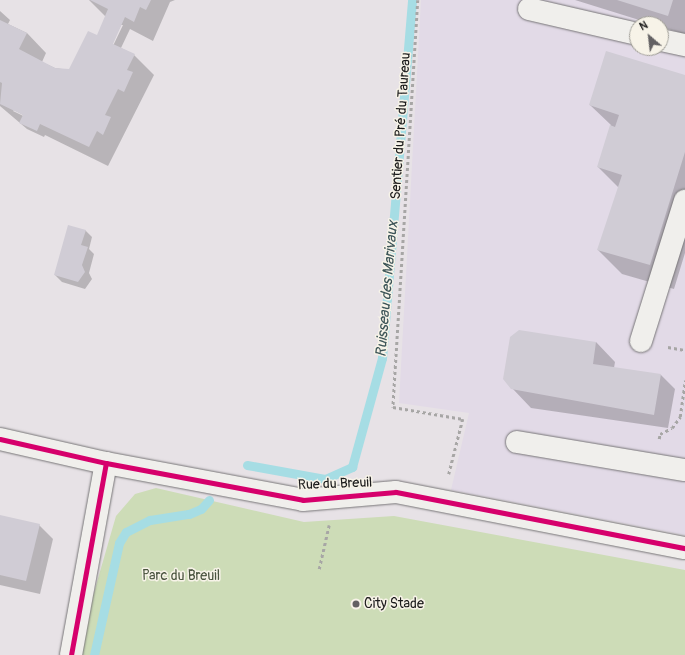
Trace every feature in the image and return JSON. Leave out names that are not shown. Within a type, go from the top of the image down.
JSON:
[{"type":"street","points":[[528,9],[629,32]]},
{"type":"street","points":[[669,42],[685,45]]},
{"type":"street","points":[[641,341],[685,201]]},
{"type":"street","name":"Rue du Breuil","points":[[0,439],[106,463],[303,500],[396,492],[445,503],[685,548]]},
{"type":"street","points":[[517,442],[685,470]]},
{"type":"street","points":[[71,655],[106,463]]},
{"type":"path","points":[[654,465],[660,434],[672,428],[680,417],[685,380]]},
{"type":"path","points":[[319,569],[336,498]]},
{"type":"shaded area","points":[[421,0],[685,0],[685,535],[451,490],[469,413],[399,403]]},
{"type":"green space","name":"Parc du Breuil","points":[[156,488],[304,522],[394,516],[685,570],[685,655],[76,655],[116,516],[135,494]]},
{"type":"building","points":[[90,0],[151,0],[146,10],[140,7],[134,22],[125,17],[113,44],[135,54],[127,70],[133,72],[124,92],[118,89],[105,115],[111,117],[103,135],[97,131],[89,147],[40,124],[37,131],[19,123],[23,115],[0,104],[2,83],[0,82],[0,20],[27,33],[19,49],[55,68],[69,69],[88,31],[97,35],[108,9]]},
{"type":"building","points":[[617,0],[673,0],[668,16]]},
{"type":"building","points":[[606,51],[685,75],[685,152],[650,265],[597,250],[622,175],[597,167],[610,125],[615,127],[619,115],[589,105]]},
{"type":"building","points":[[68,225],[86,230],[81,245],[88,247],[82,265],[85,272],[78,282],[54,275]]},
{"type":"building","points":[[519,330],[596,342],[593,364],[661,374],[654,415],[511,389],[503,379],[510,337]]},
{"type":"building","points":[[0,515],[40,524],[26,581],[0,575]]},
{"type":"waterway","name":"Ruisseau des Marivaux","points":[[247,465],[325,479],[352,467],[382,358],[412,0]]},
{"type":"waterway","name":"Ruisseau des Marivaux","points":[[94,655],[119,543],[126,532],[150,520],[189,514],[201,509],[209,500]]},
{"type":"cycle path","points":[[0,439],[106,463],[303,500],[396,492],[685,548]]},
{"type":"cycle path","points":[[71,655],[106,463]]},
{"type":"place","name":"City Stade","points":[[356,604]]}]
